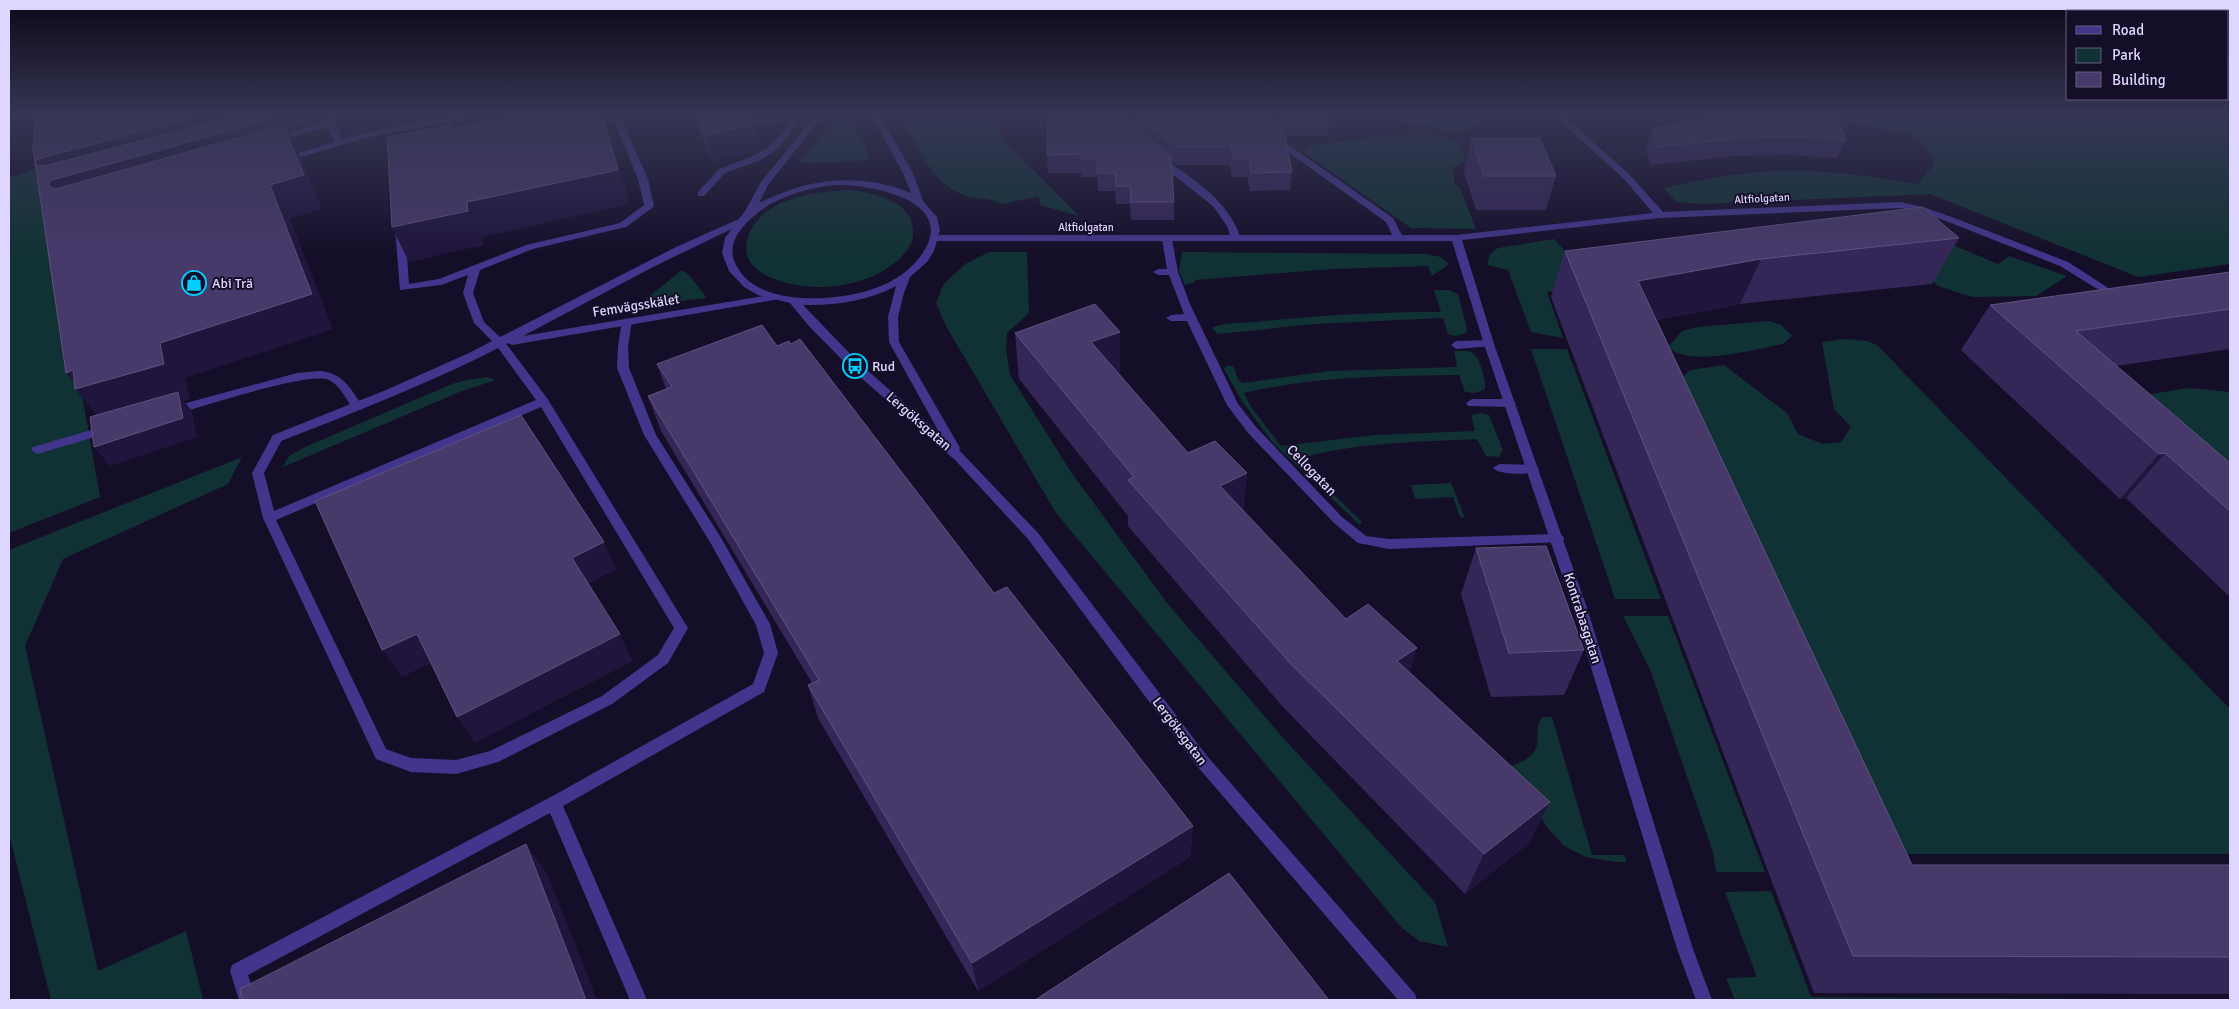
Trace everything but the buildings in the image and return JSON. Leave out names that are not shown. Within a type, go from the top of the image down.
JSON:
[{"type":"street","points":[[272,163],[278,161]]},
{"type":"street","points":[[399,213],[404,288],[441,282],[530,247],[623,225],[649,206],[643,179],[635,161]]},
{"type":"street","points":[[701,194],[720,172],[731,166],[747,161]]},
{"type":"street","points":[[749,213],[763,185],[782,161]]},
{"type":"street","points":[[901,161],[908,173],[918,201]]},
{"type":"street","points":[[1163,161],[1223,208],[1234,226],[1236,239]]},
{"type":"street","points":[[1307,161],[1390,220],[1399,239]]},
{"type":"street","points":[[1609,161],[1627,177],[1660,215]]},
{"type":"street","points":[[850,182],[876,184],[900,191],[918,201],[929,212],[935,224],[935,238],[926,258],[905,277],[887,287],[865,295],[818,302],[794,301],[776,297],[755,289],[740,278],[730,265],[727,250],[731,235],[741,221],[749,213],[778,196],[795,190],[822,184],[850,182]]},
{"type":"street","name":"Altfiolgatan","points":[[935,238],[1456,238],[1660,215],[1900,205],[1920,209],[1954,221],[2064,264],[2108,291]]},
{"type":"street","name":"Femvägsskälet","points":[[269,518],[258,473],[277,438],[357,407],[500,343],[696,240],[741,221]]},
{"type":"street","name":"Kontrabasgatan","points":[[1456,238],[1462,251],[1489,344],[1558,539],[1685,949],[1704,1000]]},
{"type":"street","name":"Cellogatan","points":[[1167,239],[1173,272],[1191,317],[1233,405],[1247,424],[1338,520],[1363,540],[1389,544],[1558,539]]},
{"type":"street","points":[[476,267],[468,292],[479,323],[500,343],[543,401],[681,628],[663,659],[607,700],[493,757],[456,767],[411,765],[380,754],[269,518],[543,401]]},
{"type":"street","points":[[1158,272],[1173,272]]},
{"type":"street","name":"Lergöksgatan","points":[[905,277],[896,298],[892,315],[891,328],[894,342],[959,457]]},
{"type":"street","name":"Femvägsskälet","points":[[500,343],[627,321],[744,304],[776,297]]},
{"type":"street","name":"Lergöksgatan","points":[[794,301],[812,323],[855,366],[959,457],[1033,536],[1202,761],[1408,1000]]},
{"type":"street","points":[[1171,318],[1191,317]]},
{"type":"street","points":[[247,1000],[238,971],[554,803],[759,688],[771,653],[763,624],[715,539],[650,435],[622,368],[627,321]]},
{"type":"street","points":[[1456,345],[1489,344]]},
{"type":"street","points":[[160,414],[317,374],[333,376],[341,382],[357,407]]},
{"type":"street","points":[[1472,403],[1510,403]]},
{"type":"street","points":[[37,450],[122,425]]},
{"type":"street","points":[[1499,468],[1533,469]]},
{"type":"street","points":[[554,803],[639,1000]]},
{"type":"green space","points":[[800,161],[849,161],[809,163]]},
{"type":"green space","points":[[926,161],[1024,161],[1079,216],[1040,205],[1039,196],[1001,204],[992,200],[969,197],[952,190],[933,172]]},
{"type":"green space","points":[[1316,161],[1466,161],[1454,167],[1454,184],[1460,188],[1476,229],[1411,228]]},
{"type":"green space","points":[[1934,161],[2230,161],[2230,264],[2138,277],[1930,194],[1702,204],[1676,202],[1664,188],[1735,175],[1795,171],[1848,174],[1918,184],[1935,163]]},
{"type":"green space","points":[[42,167],[100,497],[9,533],[9,178]]},
{"type":"green space","points":[[852,190],[883,197],[901,207],[908,214],[912,223],[913,238],[908,250],[896,262],[872,277],[858,282],[829,287],[801,286],[787,283],[767,276],[754,267],[749,260],[746,245],[749,234],[767,212],[793,198],[823,192]]},
{"type":"green space","points":[[1917,230],[1998,264],[2009,256],[2067,276],[2036,296],[1972,297],[1938,286],[1900,249],[1547,292],[1563,338],[1531,332],[1508,270],[1487,265],[1490,254],[1498,248],[1554,239],[1565,251],[1666,240]]},
{"type":"green space","points":[[989,252],[1027,252],[1029,313],[1007,333],[1006,349],[1010,375],[1071,472],[1167,603],[1285,740],[1435,902],[1448,947],[1419,941],[1401,927],[1056,513],[946,326],[936,303],[943,285],[965,264]]},
{"type":"green space","points":[[1182,252],[1426,254],[1441,257],[1449,264],[1432,276],[1428,266],[1332,269],[1195,280],[1195,282],[1185,285],[1179,271]]},
{"type":"green space","points":[[682,270],[689,275],[707,298],[637,306]]},
{"type":"green space","points":[[1434,290],[1449,290],[1458,294],[1467,329],[1466,333],[1455,336],[1448,334],[1443,318],[1315,324],[1217,334],[1212,328],[1227,324],[1326,316],[1441,312]]},
{"type":"green space","points":[[1769,321],[1781,325],[1792,336],[1783,344],[1740,353],[1706,357],[1678,353],[1668,347],[1682,331],[1698,327]]},
{"type":"green space","points":[[1845,339],[1867,341],[1877,345],[2230,709],[2230,854],[1901,854],[1683,377],[1690,370],[1724,365],[1787,413],[1798,434],[1823,444],[1841,442],[1851,427],[1834,409],[1822,342]]},
{"type":"green space","points":[[1531,349],[1567,349],[1661,599],[1615,599]]},
{"type":"green space","points":[[1454,351],[1467,351],[1474,354],[1482,369],[1485,389],[1475,393],[1465,392],[1459,375],[1432,375],[1324,380],[1270,387],[1244,393],[1251,407],[1281,446],[1375,435],[1475,431],[1471,415],[1482,413],[1489,415],[1503,450],[1499,457],[1486,456],[1477,439],[1364,446],[1320,453],[1298,459],[1362,522],[1360,525],[1273,443],[1242,401],[1224,369],[1226,366],[1233,366],[1239,381],[1243,383],[1329,371],[1457,367]]},
{"type":"green space","points":[[487,377],[496,380],[462,391],[283,467],[289,456],[305,447],[452,384]]},
{"type":"green space","points":[[2189,388],[2230,392],[2230,484],[2113,400]]},
{"type":"green space","points":[[242,457],[228,484],[63,559],[25,646],[98,971],[186,931],[203,1000],[51,1000],[9,834],[9,550]]},
{"type":"green space","points":[[1451,483],[1465,518],[1460,517],[1453,497],[1415,499],[1411,485]]},
{"type":"green space","points":[[1623,616],[1668,616],[1765,872],[1716,872],[1713,852],[1651,672]]},
{"type":"green space","points":[[1543,717],[1552,717],[1592,855],[1623,855],[1626,858],[1626,862],[1586,857],[1564,846],[1547,827],[1510,766],[1532,755],[1536,748],[1539,723]]},
{"type":"green space","points":[[1771,891],[1811,997],[2230,1000],[1735,1000],[1726,978],[1757,977],[1725,892]]},
{"type":"place","name":"Abi Trä","points":[[194,283]]},
{"type":"place","name":"Rud","points":[[855,366]]}]
